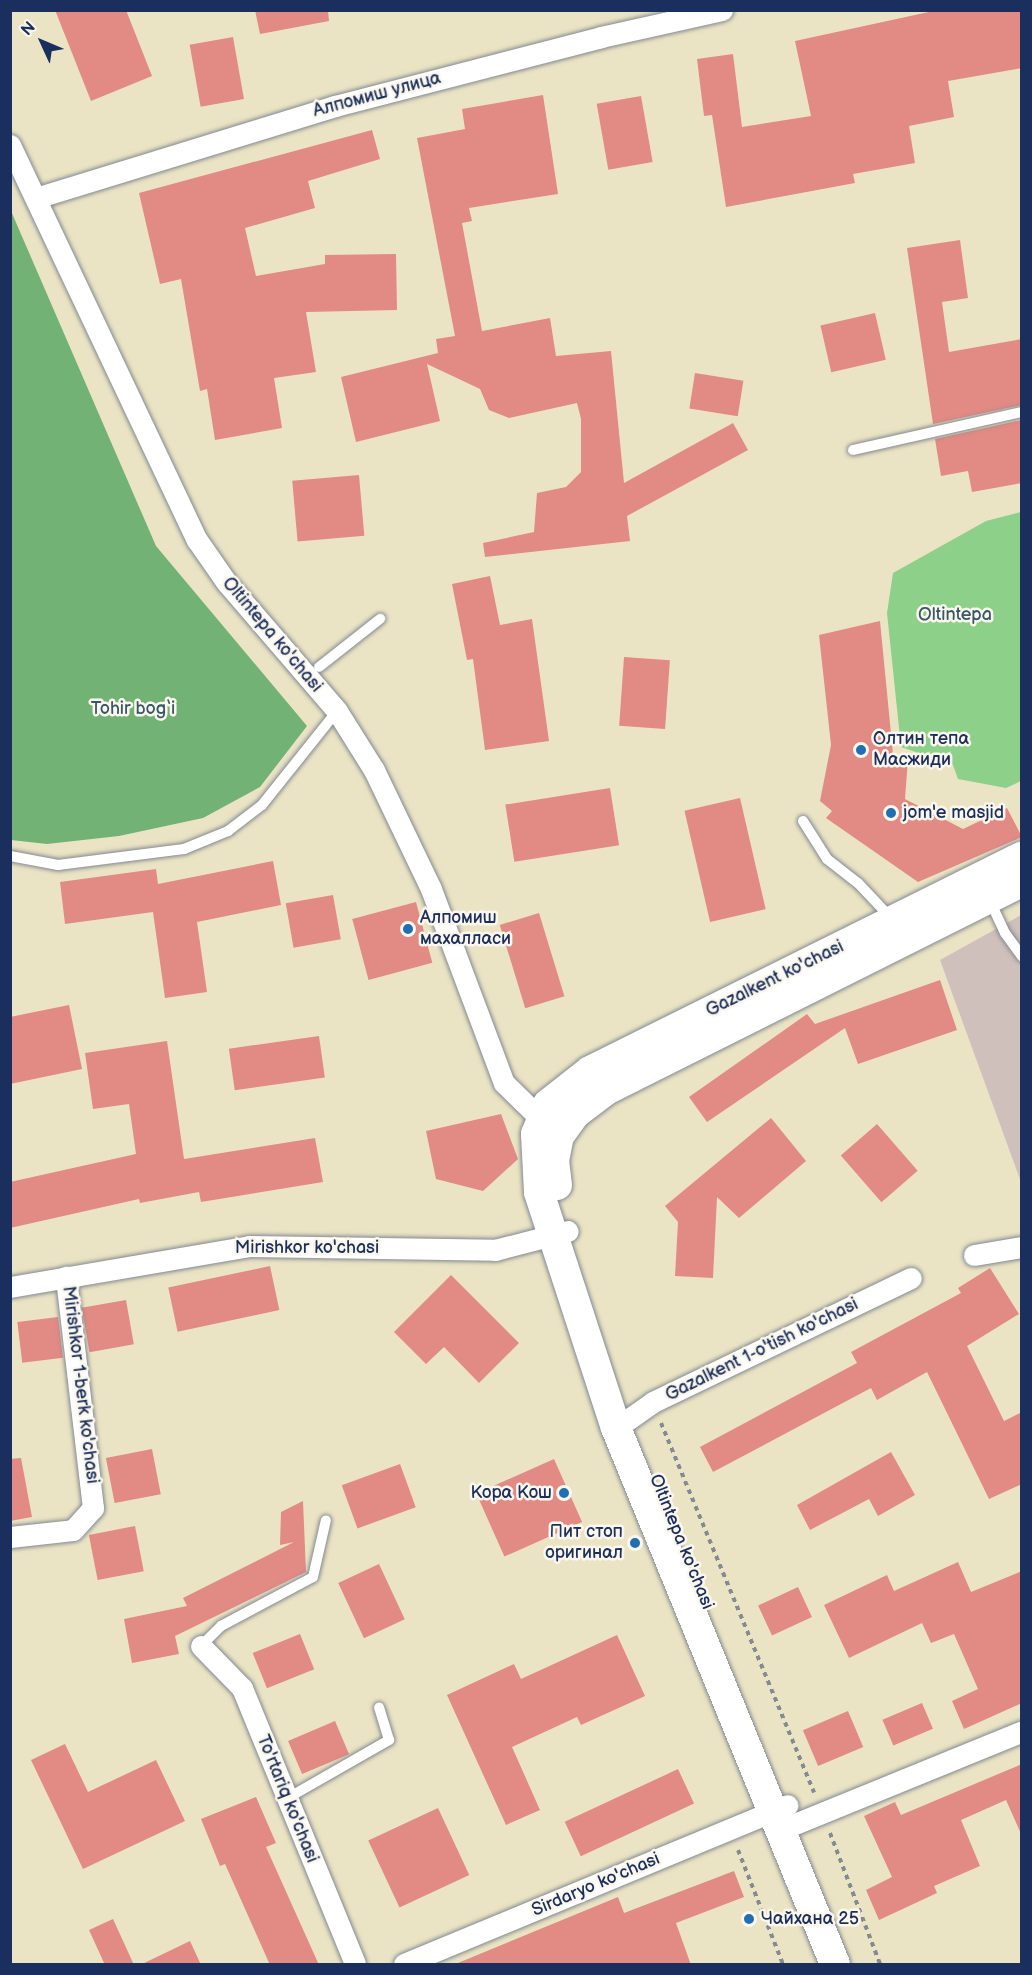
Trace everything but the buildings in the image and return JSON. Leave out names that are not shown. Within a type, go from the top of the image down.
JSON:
[{"type":"main road","name":"Gazalkent ko'chasi","points":[[549,1127],[576,1113],[606,1090],[984,888],[1022,857]]},
{"type":"main road","name":"Gazalkent ko'chasi","points":[[549,1127],[560,1091],[590,1071],[893,921],[984,888],[1022,882]]},
{"type":"main road","name":"Oltintepa ko'chasi","points":[[549,1127],[535,1171],[633,1415],[784,1817],[835,1965]]},
{"type":"main road","name":"Oltintepa ko'chasi","points":[[784,1817],[851,1965]]},
{"type":"street","name":"Алпомиш улица","points":[[36,198],[335,106],[601,37],[723,10]]},
{"type":"street","name":"Oltintepa ko'chasi","points":[[11,147],[197,540],[227,583],[337,711],[374,770],[431,889],[504,1083],[549,1127]]},
{"type":"street","name":"Mirishkor ko'chasi","points":[[10,1287],[249,1246],[495,1250],[560,1234]]},
{"type":"street","points":[[974,1255],[1022,1247]]},
{"type":"street","name":"Mirishkor 1-berk ko'chasi","points":[[10,1537],[73,1530],[93,1508],[66,1277]]},
{"type":"street","name":"Gazalkent 1-o'tish ko'chasi","points":[[633,1415],[911,1278]]},
{"type":"street","name":"To'rtariq ko'chasi","points":[[201,1646],[242,1688],[355,1965]]},
{"type":"street","name":"Sirdaryo ko'chasi","points":[[404,1965],[730,1829],[784,1817],[822,1813],[1022,1731]]},
{"type":"lane","points":[[854,450],[1022,412]]},
{"type":"lane","points":[[319,667],[380,619]]},
{"type":"lane","points":[[10,856],[58,865],[184,849],[228,831],[262,805],[337,711]]},
{"type":"lane","points":[[803,821],[827,859],[858,883],[893,921]]},
{"type":"lane","points":[[984,888],[1005,933],[1022,956]]},
{"type":"lane","points":[[201,1646],[221,1626],[313,1577],[326,1520]]},
{"type":"lane","points":[[286,1799],[389,1740],[379,1707]]},
{"type":"path","points":[[633,1415],[822,1813],[880,1965]]},
{"type":"path","points":[[730,1829],[783,1965]]},
{"type":"shaded area","points":[[1021,915],[1021,1182],[940,960]]},
{"type":"green space","name":"Tohir bog‘i","points":[[11,211],[156,546],[307,726],[260,787],[203,818],[119,836],[47,844],[11,840]]},
{"type":"green space","name":"Oltintepa","points":[[1021,512],[1021,781],[1006,788],[958,779],[953,765],[901,747],[887,613],[893,573],[986,521]]},
{"type":"place","name":"Олтин тепа Масжиди","points":[[861,750]]},
{"type":"place","name":"jom'e masjid","points":[[891,813]]},
{"type":"place","name":"Алпомиш махалласи","points":[[408,929]]},
{"type":"place","name":"Кора Кош","points":[[564,1493]]},
{"type":"place","name":"Пит стоп оригинал","points":[[635,1543]]},
{"type":"place","name":"Чайхана 25","points":[[749,1919]]}]
